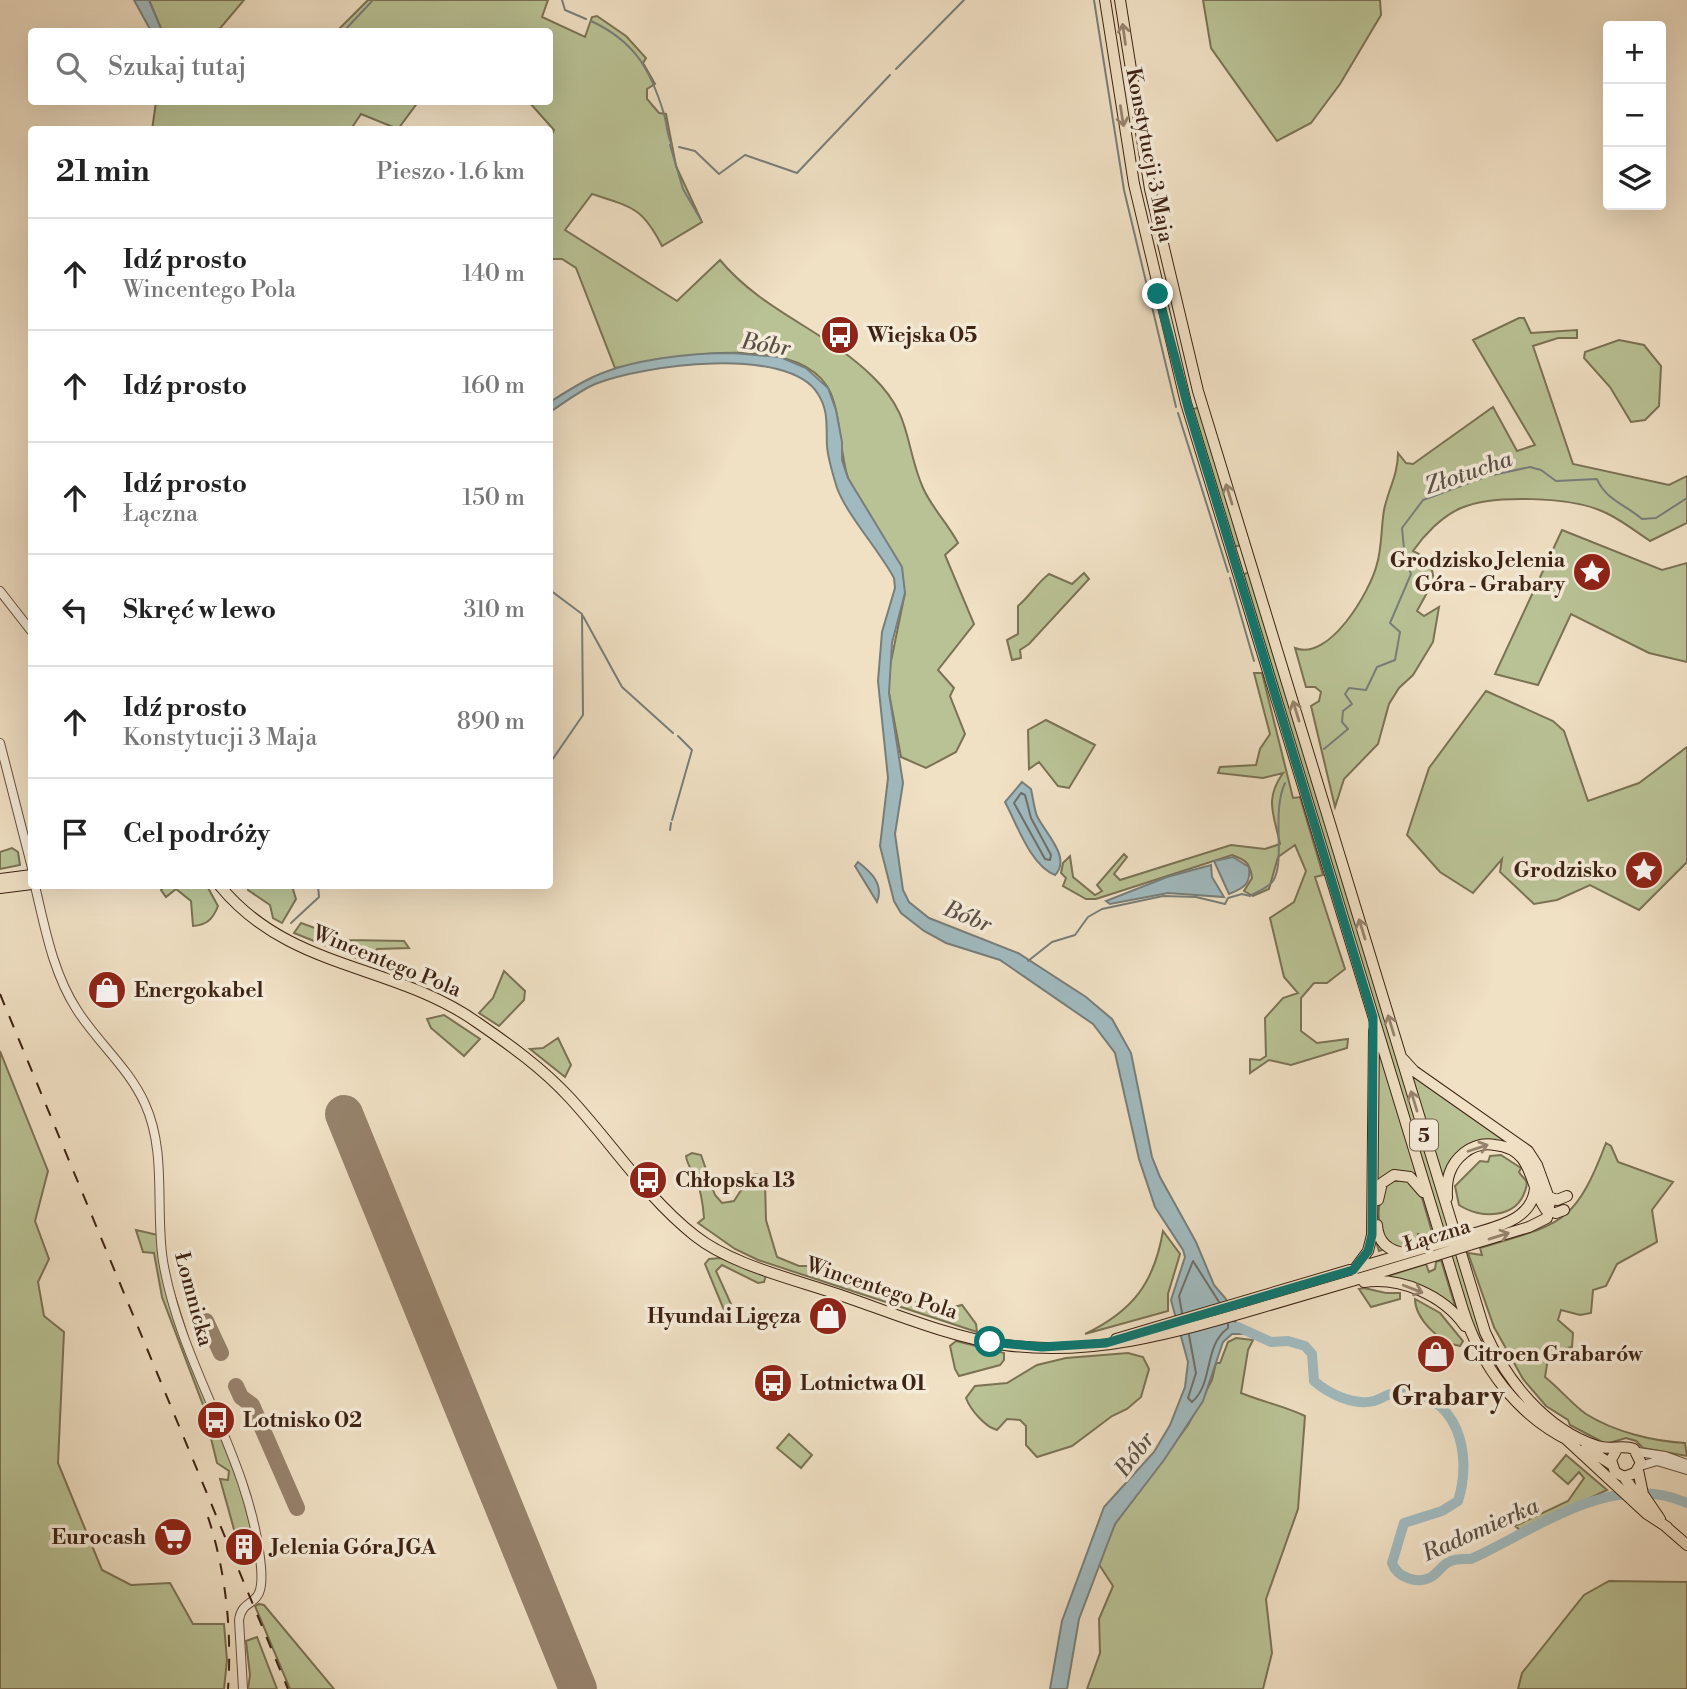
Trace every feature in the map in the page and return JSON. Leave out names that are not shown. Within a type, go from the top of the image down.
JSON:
[{"type":"main road","name":"Konstytucji 3 Maja","points":[[1105,0],[1134,184],[1182,388],[1472,1336],[1490,1371],[1513,1399],[1566,1439],[1611,1464]]},
{"type":"main road","name":"5","points":[[1120,0],[1144,158],[1186,345],[1485,1332],[1508,1374],[1534,1405],[1570,1434],[1597,1446],[1617,1449],[1630,1447],[1637,1452]]},
{"type":"main road","points":[[4,883],[28,876]]},
{"type":"main road","points":[[4,883],[28,885]]},
{"type":"main road","name":"Wincentego Pola","points":[[222,889],[241,909],[300,948],[425,993],[479,1023],[531,1061],[566,1093],[657,1200],[680,1222],[701,1232],[733,1256],[972,1338],[1029,1346],[1132,1342],[1234,1310]]},
{"type":"main road","name":"Wincentego Pola","points":[[229,889],[254,917]]},
{"type":"main road","points":[[1353,1270],[1368,1251],[1372,1235],[1373,1017]]},
{"type":"main road","points":[[1400,1056],[1413,1071],[1526,1149],[1538,1165],[1549,1197],[1549,1212]]},
{"type":"main road","points":[[1448,1213],[1447,1185],[1451,1169],[1464,1153],[1480,1145],[1497,1145],[1514,1151],[1528,1165],[1542,1205],[1549,1212]]},
{"type":"main road","points":[[1409,1253],[1389,1248],[1379,1236],[1379,1188],[1391,1176],[1405,1175],[1415,1180],[1430,1203]]},
{"type":"main road","name":"Łączna","points":[[1468,1240],[1518,1218],[1528,1209],[1534,1197],[1535,1181]]},
{"type":"main road","points":[[1549,1197],[1557,1200],[1567,1196]]},
{"type":"main road","points":[[1549,1212],[1564,1210]]},
{"type":"main road","name":"Łączna","points":[[1234,1310],[1346,1284],[1468,1240],[1530,1227],[1545,1220],[1549,1212]]},
{"type":"main road","points":[[1372,1235],[1376,1250],[1386,1260],[1400,1266]]},
{"type":"main road","name":"Łączna","points":[[1234,1310],[1409,1253],[1433,1251]]},
{"type":"main road","points":[[1346,1284],[1375,1281],[1413,1288],[1458,1317],[1472,1336]]},
{"type":"main road","points":[[1566,1439],[1627,1482],[1687,1545]]},
{"type":"main road","points":[[1611,1464],[1617,1449]]},
{"type":"main road","points":[[1627,1482],[1639,1468],[1637,1452]]},
{"type":"main road","name":"5","points":[[1611,1464],[1615,1472],[1627,1482]]},
{"type":"main road","points":[[1627,1482],[1647,1514],[1667,1527]]},
{"type":"street","points":[[0,591],[28,627]]},
{"type":"street","points":[[0,743],[28,852]]},
{"type":"street","name":"Łomnicka","points":[[35,889],[47,939],[76,1009],[131,1080],[152,1123],[161,1245],[169,1286],[188,1349],[241,1475],[257,1533],[262,1591],[258,1598],[243,1609],[239,1620],[243,1689]]},
{"type":"street","name":"5","points":[[1637,1452],[1665,1455],[1687,1464]]},
{"type":"street","points":[[1639,1468],[1657,1461],[1687,1470]]},
{"type":"green space","points":[[149,0],[244,0],[220,28],[161,28]]},
{"type":"green space","points":[[368,0],[548,0],[542,17],[585,37],[592,17],[597,16],[626,36],[646,58],[643,63],[655,84],[647,89],[647,99],[659,113],[666,114],[676,166],[702,222],[662,246],[648,223],[634,210],[592,194],[565,230],[677,301],[720,260],[755,293],[836,346],[886,391],[906,431],[923,488],[958,543],[945,555],[974,624],[938,670],[954,688],[950,696],[965,734],[956,752],[926,768],[901,757],[889,693],[889,671],[905,593],[848,478],[835,404],[816,374],[793,361],[764,355],[732,353],[666,359],[615,368],[576,268],[562,259],[553,259],[554,130],[532,105],[553,105],[553,28],[340,28]]},
{"type":"green space","points":[[1203,0],[1380,0],[1381,15],[1340,84],[1311,123],[1277,141],[1211,48]]},
{"type":"green space","points":[[156,105],[416,105],[400,126],[391,126],[361,114],[353,126],[153,126]]},
{"type":"green space","points":[[1524,318],[1531,333],[1577,330],[1577,338],[1558,338],[1533,346],[1573,464],[1669,485],[1687,476],[1687,523],[1650,541],[1616,518],[1590,507],[1532,499],[1475,504],[1454,511],[1440,521],[1413,551],[1430,560],[1434,580],[1417,611],[1424,616],[1439,607],[1433,642],[1413,675],[1399,688],[1389,704],[1378,744],[1344,779],[1335,807],[1311,706],[1319,701],[1321,692],[1315,687],[1306,687],[1295,648],[1308,650],[1321,645],[1334,635],[1357,607],[1366,591],[1379,558],[1384,510],[1398,453],[1406,463],[1413,464],[1493,407],[1517,451],[1535,445],[1473,340]]},
{"type":"green space","points":[[1619,340],[1644,345],[1661,366],[1659,406],[1645,420],[1631,422],[1610,387],[1584,358],[1585,352]]},
{"type":"green space","points":[[1199,407],[1241,545],[1234,547],[1191,410]]},
{"type":"green space","points":[[1562,530],[1662,570],[1687,563],[1687,662],[1649,653],[1571,614],[1538,685],[1495,674]]},
{"type":"green space","points":[[1249,572],[1488,1347],[1475,1335],[1242,575]]},
{"type":"green space","points":[[1084,573],[1089,579],[1029,644],[1020,650],[1021,658],[1012,660],[1007,640],[1018,634],[1018,606],[1049,574],[1072,584]]},
{"type":"green space","points":[[1254,673],[1262,673],[1293,798],[1300,797],[1323,875],[1315,877],[1345,969],[1327,983],[1314,983],[1301,998],[1301,1031],[1317,1043],[1348,1039],[1347,1048],[1291,1065],[1269,1060],[1250,1073],[1250,1059],[1260,1060],[1266,1056],[1265,1018],[1283,998],[1298,993],[1284,977],[1270,918],[1294,902],[1306,871],[1295,845],[1278,857],[1269,889],[1253,896],[1244,891],[1252,878],[1248,865],[1232,855],[1096,899],[1086,899],[1063,886],[1066,878],[1061,873],[1063,863],[1070,856],[1073,877],[1095,895],[1102,891],[1097,885],[1124,854],[1127,857],[1114,874],[1120,880],[1231,845],[1265,849],[1280,844],[1272,799],[1283,773],[1263,778],[1218,773],[1220,767],[1256,765],[1260,749],[1270,734]]},
{"type":"green space","points":[[1486,691],[1553,721],[1564,731],[1588,801],[1639,783],[1687,747],[1687,862],[1639,910],[1590,885],[1557,900],[1534,904],[1500,872],[1502,859],[1473,893],[1440,872],[1407,835],[1429,768]]},
{"type":"green space","points":[[1046,720],[1095,745],[1069,788],[1058,786],[1039,762],[1029,769],[1028,730]]},
{"type":"green space","points":[[12,848],[18,852],[20,865],[0,869],[0,852]]},
{"type":"green space","points":[[162,889],[176,889],[166,897]]},
{"type":"green space","points":[[176,889],[209,889],[218,906],[206,923],[193,926],[191,901]]},
{"type":"green space","points":[[293,889],[296,899],[282,923],[273,918],[270,905],[248,890]]},
{"type":"green space","points":[[301,923],[348,940],[404,941],[409,948],[377,949],[369,963],[294,933]]},
{"type":"green space","points":[[504,971],[525,991],[524,1000],[499,1026],[479,1013],[493,998]]},
{"type":"green space","points":[[444,1015],[480,1039],[464,1056],[431,1028],[427,1019]]},
{"type":"green space","points":[[558,1038],[571,1065],[565,1077],[530,1049],[543,1048]]},
{"type":"green space","points":[[1378,1046],[1418,1177],[1412,1174],[1378,1183],[1375,1230]]},
{"type":"green space","points":[[0,1051],[48,1171],[35,1221],[49,1259],[38,1282],[44,1316],[64,1332],[58,1463],[102,1570],[131,1585],[170,1583],[193,1624],[224,1624],[227,1660],[224,1689],[0,1689]]},
{"type":"green space","points":[[1412,1073],[1521,1148],[1528,1160],[1479,1143],[1441,1181],[1409,1075]]},
{"type":"green space","points":[[1606,1143],[1611,1146],[1618,1162],[1673,1182],[1652,1210],[1657,1242],[1617,1264],[1606,1286],[1593,1290],[1591,1313],[1580,1315],[1561,1310],[1558,1320],[1573,1333],[1572,1347],[1549,1352],[1545,1377],[1586,1414],[1609,1426],[1634,1434],[1685,1443],[1687,1456],[1643,1448],[1636,1441],[1626,1438],[1606,1444],[1570,1425],[1568,1420],[1546,1406],[1523,1379],[1494,1327],[1468,1253],[1482,1255],[1480,1248],[1529,1233],[1561,1218],[1584,1191]]},
{"type":"green space","points":[[692,1153],[701,1155],[715,1195],[722,1203],[734,1201],[751,1175],[757,1174],[765,1182],[766,1220],[777,1257],[799,1266],[823,1266],[840,1278],[881,1295],[946,1309],[962,1305],[976,1324],[977,1332],[758,1260],[735,1249],[698,1223],[704,1218],[704,1213],[698,1183],[686,1156]]},
{"type":"green space","points":[[1501,1155],[1521,1168],[1519,1172],[1527,1182],[1520,1200],[1514,1207],[1496,1214],[1477,1213],[1459,1205],[1455,1186],[1480,1161],[1488,1162],[1490,1156]]},
{"type":"green space","points":[[1405,1178],[1420,1191],[1434,1239],[1429,1241],[1425,1235],[1418,1234],[1420,1244],[1401,1248],[1388,1244],[1381,1228],[1379,1212],[1389,1180]]},
{"type":"green space","points":[[136,1230],[158,1235],[159,1246],[213,1416],[208,1416],[205,1410],[162,1297],[154,1253],[143,1252]]},
{"type":"green space","points":[[1163,1231],[1180,1254],[1168,1294],[1168,1311],[1085,1334],[1116,1316],[1139,1293],[1154,1266]]},
{"type":"green space","points":[[1375,1232],[1385,1249],[1379,1251]]},
{"type":"green space","points":[[721,1258],[766,1275],[764,1282],[758,1283],[722,1265],[716,1271],[731,1304],[724,1310],[705,1264],[709,1259]]},
{"type":"green space","points":[[1441,1260],[1456,1309],[1390,1279],[1391,1275],[1426,1264],[1429,1272],[1435,1269],[1436,1262]]},
{"type":"green space","points":[[1359,1289],[1400,1293],[1400,1299],[1371,1307]]},
{"type":"green space","points":[[1415,1299],[1440,1313],[1463,1341],[1460,1346],[1452,1344],[1430,1329],[1419,1314]]},
{"type":"green space","points":[[1236,1338],[1253,1340],[1248,1350],[1241,1393],[1305,1416],[1298,1509],[1266,1599],[1272,1653],[1263,1689],[1087,1689],[1100,1653],[1099,1619],[1113,1586],[1098,1563],[1115,1524],[1188,1425],[1212,1380],[1216,1363],[1220,1363],[1228,1342]]},
{"type":"green space","points":[[956,1341],[1004,1353],[1004,1360],[1000,1365],[959,1376],[950,1346]]},
{"type":"green space","points":[[1128,1353],[1143,1357],[1149,1369],[1141,1397],[1072,1446],[1037,1457],[1026,1445],[1026,1426],[1020,1420],[1007,1419],[997,1430],[992,1428],[978,1417],[966,1398],[975,1386],[1007,1383],[1037,1365],[1066,1358]]},
{"type":"green space","points":[[214,1421],[236,1471],[254,1539],[250,1543],[235,1533],[220,1479],[228,1480],[229,1471],[217,1463],[207,1422]]},
{"type":"green space","points":[[789,1434],[812,1455],[801,1468],[777,1448]]},
{"type":"green space","points":[[1566,1455],[1607,1490],[1521,1531],[1515,1526],[1568,1501],[1584,1478],[1579,1472],[1568,1484],[1553,1471]]},
{"type":"green space","points":[[1609,1581],[1687,1582],[1687,1689],[1518,1689],[1522,1673],[1584,1595]]},
{"type":"green space","points":[[264,1605],[334,1689],[290,1689],[255,1606]]},
{"type":"green space","points":[[257,1637],[277,1689],[248,1689],[250,1675],[246,1641]]},
{"type":"water","points":[[134,0],[149,0],[161,28],[149,28]]},
{"type":"water","points":[[733,353],[780,357],[806,368],[828,388],[836,410],[842,442],[842,460],[848,478],[902,567],[905,593],[892,643],[889,693],[903,783],[895,834],[903,890],[909,902],[929,918],[1018,953],[1086,997],[1112,1019],[1131,1053],[1152,1157],[1160,1177],[1196,1242],[1214,1285],[1226,1299],[1234,1321],[1251,1332],[1232,1334],[1223,1342],[1203,1401],[1164,1460],[1115,1524],[1079,1619],[1067,1689],[1050,1689],[1062,1621],[1104,1507],[1154,1452],[1170,1425],[1185,1387],[1188,1362],[1171,1300],[1185,1257],[1155,1207],[1139,1159],[1115,1053],[1093,1024],[1000,960],[946,943],[924,931],[901,913],[894,901],[880,846],[888,778],[878,681],[882,632],[895,588],[894,578],[848,510],[837,488],[828,451],[825,413],[818,394],[802,379],[777,369],[747,364],[713,363],[617,377],[589,387],[553,410],[553,400],[608,371],[662,358]]},
{"type":"water","points":[[1022,782],[1031,789],[1037,816],[1059,853],[1059,868],[1055,875],[1046,870],[1031,853],[1005,802]]},
{"type":"water","points":[[1233,857],[1249,867],[1249,878],[1242,887],[1229,894],[1214,861]]},
{"type":"water","points":[[858,862],[872,874],[877,884],[877,902],[855,866]]},
{"type":"water","points":[[1211,865],[1212,877],[1224,897],[1168,893],[1110,904],[1106,901],[1167,877]]},
{"type":"waterway","points":[[347,28],[373,0]]},
{"type":"waterway","points":[[562,0],[565,10],[586,19]]},
{"type":"waterway","points":[[896,69],[964,0]]},
{"type":"waterway","points":[[1094,0],[1124,190],[1176,407]]},
{"type":"waterway","points":[[591,21],[619,38],[646,70],[659,98],[672,145]]},
{"type":"waterway","points":[[679,147],[695,151],[719,174],[745,155],[797,173],[890,75]]},
{"type":"waterway","points":[[670,145],[683,189],[701,220]]},
{"type":"waterway","points":[[1178,413],[1228,572]]},
{"type":"waterway","name":"Złotucha","points":[[1324,749],[1348,729],[1342,722],[1343,711],[1352,704],[1345,694],[1349,688],[1366,690],[1377,667],[1395,660],[1400,632],[1390,623],[1411,574],[1405,559],[1402,528],[1423,500],[1488,476],[1530,467],[1541,470],[1556,481],[1597,479],[1605,492],[1642,519],[1656,518],[1687,498]]},
{"type":"waterway","points":[[1230,578],[1254,661]]},
{"type":"waterway","points":[[553,592],[582,614],[583,715],[553,759]]},
{"type":"waterway","points":[[583,616],[622,687],[673,733]]},
{"type":"waterway","points":[[672,820],[692,750],[678,736]]},
{"type":"waterway","name":"Złotucha","points":[[1028,961],[1052,942],[1075,935],[1088,917],[1102,909],[1163,896],[1196,897],[1225,904],[1228,898],[1242,894],[1250,896],[1266,887],[1277,872],[1279,808],[1285,783]]},
{"type":"waterway","points":[[670,830],[671,823]]},
{"type":"waterway","points":[[291,923],[319,897],[318,889]]},
{"type":"waterway","name":"Radomierka","points":[[1238,1327],[1271,1342],[1288,1341],[1305,1346],[1312,1354],[1314,1381],[1342,1398],[1366,1402],[1396,1392],[1420,1395],[1436,1403],[1448,1415],[1462,1446],[1462,1483],[1458,1501],[1442,1511],[1404,1523],[1392,1563],[1398,1572],[1408,1578],[1426,1579],[1452,1561],[1471,1559],[1549,1519],[1603,1498],[1631,1494],[1659,1495],[1687,1503]]},
{"type":"taxiway","points":[[206,1321],[221,1353]]},
{"type":"taxiway","points":[[236,1386],[241,1397],[252,1405],[297,1508]]},
{"type":"runway","points":[[344,1114],[578,1689]]},
{"type":"railway","points":[[0,994],[288,1689]]},
{"type":"railway","points":[[208,1517],[226,1602],[228,1689]]},
{"type":"place","name":"Wiejska 05","points":[[840,335]]},
{"type":"place","name":"Grodzisko Jelenia Góra - Grabary","points":[[1592,572]]},
{"type":"place","name":"Grodzisko","points":[[1644,870]]},
{"type":"place","name":"Energokabel","points":[[107,990]]},
{"type":"place","name":"Chłopska 13","points":[[648,1180]]},
{"type":"place","name":"Hyundai Ligęza","points":[[828,1316]]},
{"type":"place","name":"Citroen Grabarów","points":[[1436,1354]]},
{"type":"place","name":"Lotnictwa 01","points":[[773,1383]]},
{"type":"place","name":"Lotnisko 02","points":[[216,1420]]},
{"type":"place","name":"Eurocash","points":[[173,1537]]},
{"type":"place","name":"Jelenia Góra JGA","points":[[244,1547]]},
{"type":"district","name":"Grabary","points":[[1448,1395]]},
{"type":"route","points":[[990,1342],[1042,1347],[1106,1343],[1353,1270],[1368,1251],[1372,1235],[1373,1017],[1189,411],[1158,294]]},
{"type":"water label","name":"Bóbr","points":[[766,344]]},
{"type":"water label","name":"Bóbr","points":[[968,916]]},
{"type":"water label","name":"Bóbr","points":[[1134,1454]]}]
